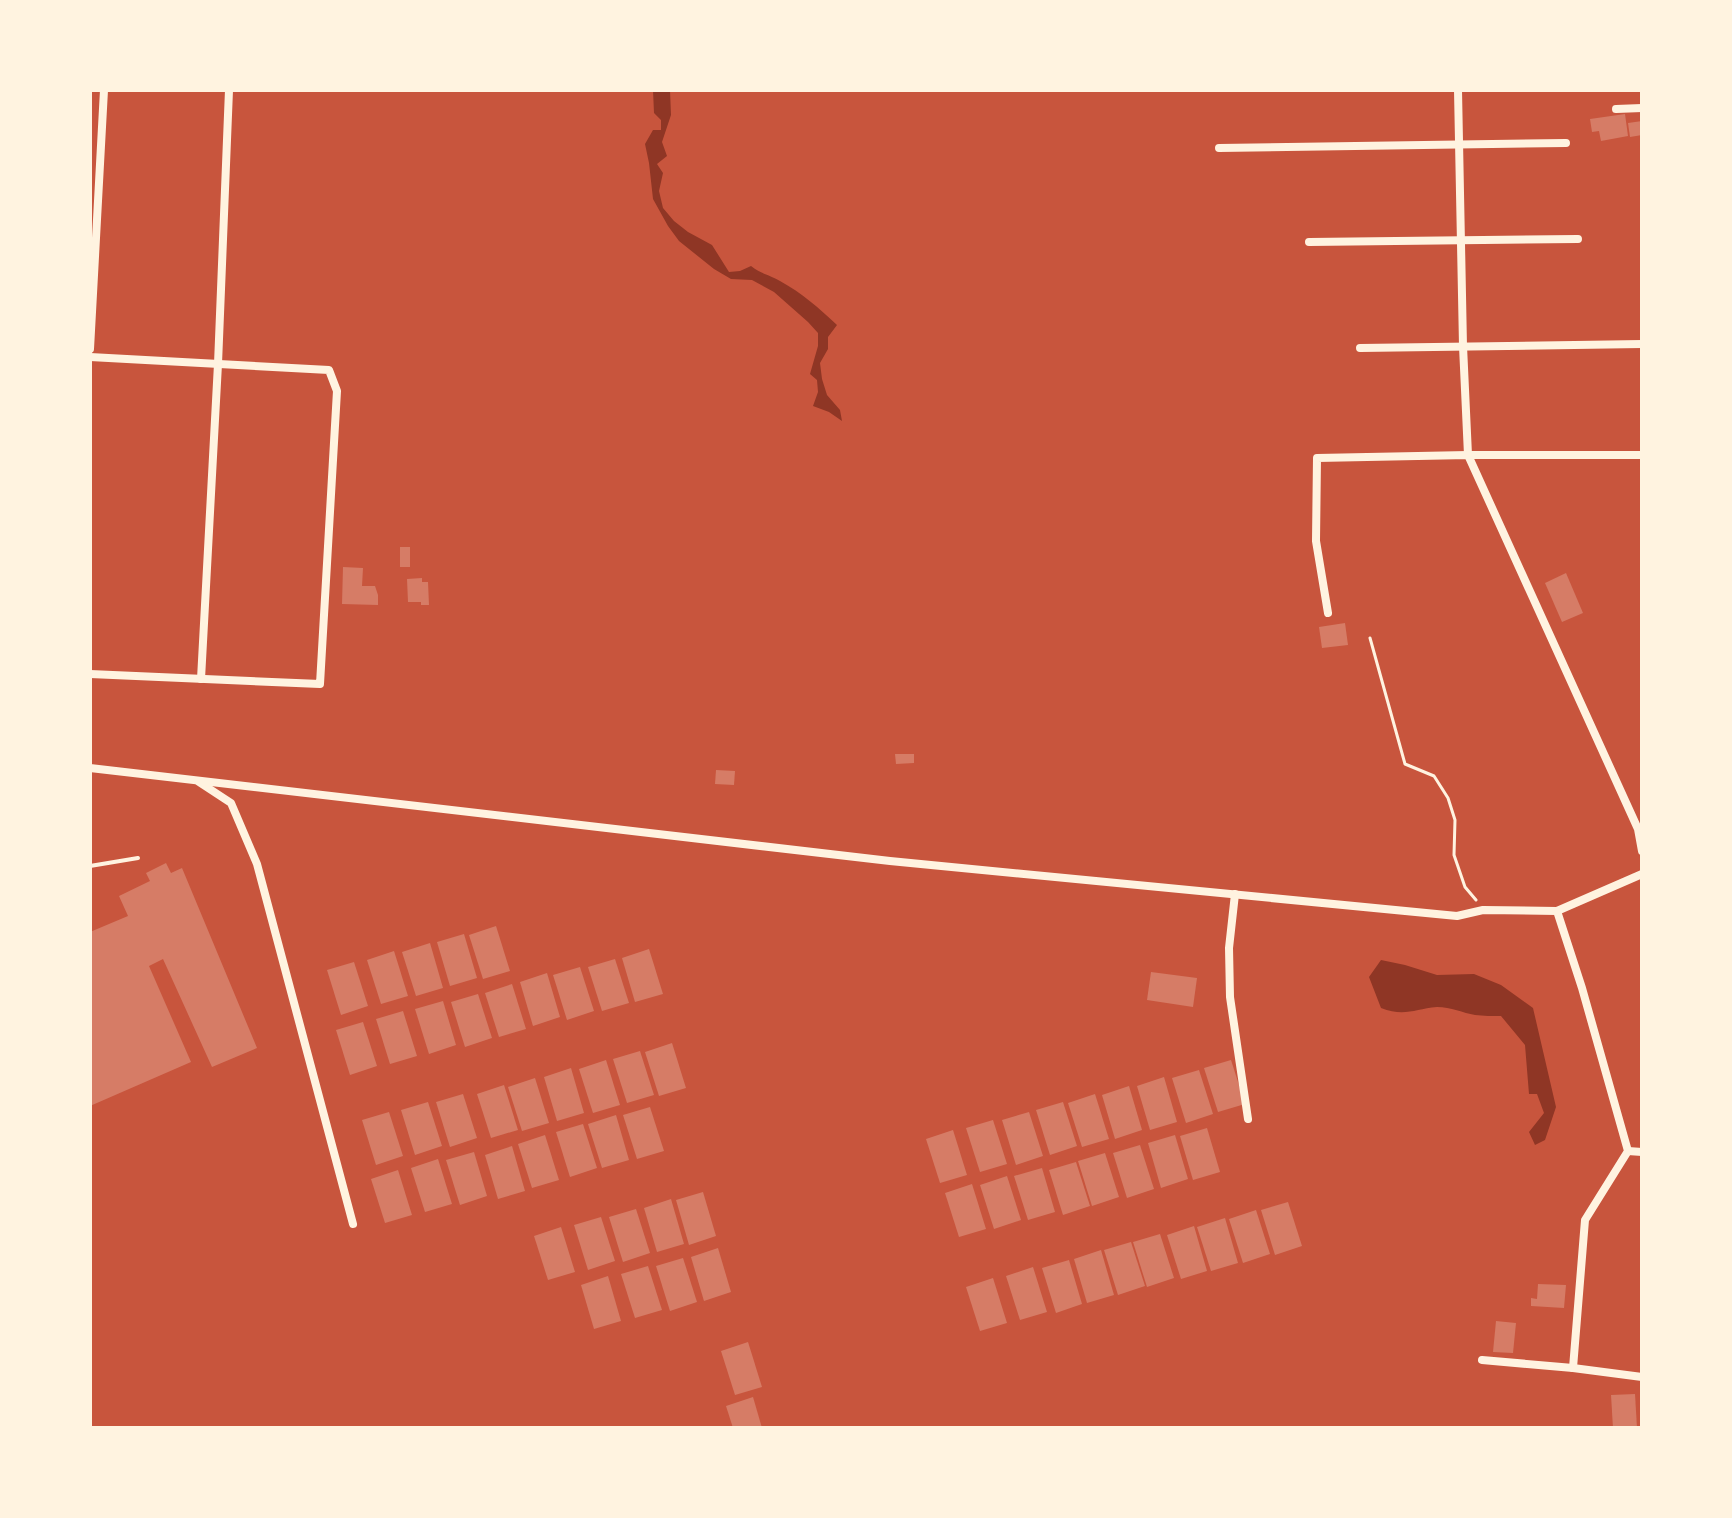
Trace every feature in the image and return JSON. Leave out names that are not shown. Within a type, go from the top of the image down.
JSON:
[{"type":"street","points":[[90,349],[104,90]]},
{"type":"street","points":[[201,679],[229,90]]},
{"type":"street","points":[[1458,90],[1468,455],[1638,829],[1642,851]]},
{"type":"street","points":[[1616,109],[1642,108]]},
{"type":"street","points":[[1219,148],[1566,143]]},
{"type":"street","points":[[1309,242],[1578,239]]},
{"type":"street","points":[[1360,348],[1642,344]]},
{"type":"street","points":[[90,357],[329,370],[337,391],[320,684],[90,674]]},
{"type":"street","points":[[1328,613],[1316,541],[1317,458],[1642,455]]},
{"type":"street","points":[[90,768],[890,861],[1457,916],[1483,910],[1557,911],[1642,874]]},
{"type":"street","points":[[198,781],[231,803],[257,864],[353,1224]]},
{"type":"street","points":[[1235,894],[1229,948],[1230,997],[1248,1119]]},
{"type":"street","points":[[1557,911],[1628,1151],[1585,1220],[1573,1368]]},
{"type":"street","points":[[1628,1151],[1642,1152]]},
{"type":"street","points":[[1482,1360],[1642,1377]]},
{"type":"lane","points":[[90,866],[138,858]]},
{"type":"path","points":[[1370,638],[1405,764],[1434,776],[1448,798],[1455,820],[1454,855],[1465,887],[1483,910]]},
{"type":"shaded area","points":[[653,90],[670,90],[671,115],[662,142],[667,156],[657,164],[663,173],[659,191],[663,208],[688,232],[712,245],[729,272],[751,266],[796,291],[837,325],[828,337],[828,349],[820,363],[827,395],[840,410],[842,421],[813,406],[818,392],[817,380],[810,374],[818,346],[818,333],[774,292],[752,280],[731,279],[714,269],[679,241],[668,226],[653,199],[645,144],[653,130],[661,130],[661,120],[654,113]]},
{"type":"shaded area","points":[[1381,960],[1437,975],[1474,974],[1501,985],[1533,1008],[1556,1107],[1545,1140],[1535,1145],[1529,1132],[1544,1113],[1537,1094],[1529,1094],[1525,1045],[1501,1016],[1475,1015],[1442,1007],[1403,1012],[1381,1008],[1369,977]]},
{"type":"building","points":[[1625,114],[1628,136],[1601,141],[1599,131],[1592,132],[1590,119]]},
{"type":"building","points":[[1642,121],[1642,135],[1630,137],[1628,123]]},
{"type":"building","points":[[400,547],[410,547],[410,567],[400,567]]},
{"type":"building","points":[[343,567],[363,568],[362,586],[375,586],[378,605],[342,604]]},
{"type":"building","points":[[1566,573],[1583,613],[1562,622],[1545,583]]},
{"type":"building","points":[[422,578],[422,582],[428,582],[429,605],[408,602],[407,579]]},
{"type":"building","points":[[1345,623],[1348,645],[1322,648],[1319,627]]},
{"type":"building","points":[[895,754],[914,754],[914,763],[896,764]]},
{"type":"building","points":[[716,770],[735,771],[734,785],[715,784]]},
{"type":"building","points":[[166,863],[171,873],[182,868],[257,1048],[212,1067],[163,959],[149,966],[191,1062],[90,1106],[90,932],[128,916],[119,896],[150,881],[146,873]]},
{"type":"building","points":[[496,926],[510,971],[483,979],[469,935]]},
{"type":"building","points":[[464,934],[477,978],[450,986],[437,942]]},
{"type":"building","points":[[430,943],[443,988],[416,996],[402,952]]},
{"type":"building","points":[[649,949],[663,994],[635,1002],[622,958]]},
{"type":"building","points":[[394,951],[408,996],[381,1004],[367,960]]},
{"type":"building","points":[[615,959],[629,1003],[602,1011],[588,967]]},
{"type":"building","points":[[354,962],[368,1006],[341,1015],[327,970]]},
{"type":"building","points":[[580,967],[594,1011],[567,1020],[553,975]]},
{"type":"building","points":[[1151,972],[1197,978],[1193,1007],[1147,1000]]},
{"type":"building","points":[[547,973],[560,1017],[533,1026],[520,982]]},
{"type":"building","points":[[512,984],[526,1029],[499,1037],[485,993]]},
{"type":"building","points":[[478,994],[492,1038],[465,1047],[451,1002]]},
{"type":"building","points":[[443,1001],[456,1045],[429,1054],[415,1009]]},
{"type":"building","points":[[403,1011],[417,1056],[390,1064],[376,1019]]},
{"type":"building","points":[[363,1022],[377,1066],[350,1075],[336,1030]]},
{"type":"building","points":[[672,1043],[686,1088],[659,1096],[645,1052]]},
{"type":"building","points":[[640,1051],[654,1095],[627,1103],[613,1059]]},
{"type":"building","points":[[606,1060],[620,1105],[593,1113],[579,1069]]},
{"type":"building","points":[[1231,1060],[1245,1104],[1218,1112],[1204,1068]]},
{"type":"building","points":[[571,1068],[584,1113],[557,1121],[544,1077]]},
{"type":"building","points":[[1199,1070],[1213,1114],[1186,1123],[1172,1078]]},
{"type":"building","points":[[1164,1077],[1177,1122],[1150,1130],[1137,1086]]},
{"type":"building","points":[[535,1078],[549,1123],[522,1131],[508,1087]]},
{"type":"building","points":[[504,1085],[518,1130],[491,1138],[477,1094]]},
{"type":"building","points":[[1129,1086],[1142,1130],[1115,1139],[1102,1095]]},
{"type":"building","points":[[463,1094],[477,1138],[450,1147],[436,1102]]},
{"type":"building","points":[[1095,1094],[1109,1139],[1082,1147],[1068,1103]]},
{"type":"building","points":[[428,1102],[442,1146],[415,1155],[401,1110]]},
{"type":"building","points":[[1063,1102],[1077,1146],[1050,1155],[1036,1110]]},
{"type":"building","points":[[650,1107],[664,1151],[637,1159],[623,1115]]},
{"type":"building","points":[[389,1112],[403,1156],[376,1165],[362,1120]]},
{"type":"building","points":[[1029,1112],[1043,1156],[1016,1165],[1002,1120]]},
{"type":"building","points":[[616,1115],[629,1160],[602,1168],[588,1124]]},
{"type":"building","points":[[993,1120],[1007,1164],[980,1172],[966,1128]]},
{"type":"building","points":[[583,1124],[597,1168],[570,1177],[556,1132]]},
{"type":"building","points":[[1207,1128],[1220,1172],[1193,1180],[1180,1136]]},
{"type":"building","points":[[953,1130],[967,1175],[940,1183],[926,1139]]},
{"type":"building","points":[[545,1135],[559,1180],[532,1188],[518,1144]]},
{"type":"building","points":[[1175,1135],[1188,1179],[1161,1188],[1148,1143]]},
{"type":"building","points":[[1140,1145],[1154,1189],[1127,1198],[1113,1153]]},
{"type":"building","points":[[512,1146],[525,1191],[498,1199],[485,1155]]},
{"type":"building","points":[[474,1152],[487,1196],[460,1205],[446,1160]]},
{"type":"building","points":[[1105,1153],[1119,1197],[1092,1206],[1078,1161]]},
{"type":"building","points":[[438,1159],[452,1204],[425,1212],[411,1168]]},
{"type":"building","points":[[1076,1162],[1090,1206],[1063,1215],[1049,1170]]},
{"type":"building","points":[[1042,1168],[1055,1212],[1028,1220],[1014,1176]]},
{"type":"building","points":[[398,1170],[412,1215],[385,1223],[371,1179]]},
{"type":"building","points":[[1007,1176],[1021,1220],[994,1229],[980,1185]]},
{"type":"building","points":[[972,1184],[986,1229],[959,1237],[945,1193]]},
{"type":"building","points":[[703,1192],[716,1236],[689,1245],[676,1200]]},
{"type":"building","points":[[671,1199],[684,1244],[657,1252],[644,1208]]},
{"type":"building","points":[[1288,1202],[1302,1246],[1275,1255],[1261,1210]]},
{"type":"building","points":[[636,1209],[650,1253],[623,1262],[609,1217]]},
{"type":"building","points":[[1256,1210],[1270,1254],[1243,1263],[1229,1219]]},
{"type":"building","points":[[601,1217],[615,1261],[588,1270],[574,1225]]},
{"type":"building","points":[[1225,1218],[1238,1263],[1211,1271],[1197,1227]]},
{"type":"building","points":[[1194,1226],[1207,1271],[1181,1279],[1167,1235]]},
{"type":"building","points":[[561,1227],[575,1272],[548,1280],[534,1236]]},
{"type":"building","points":[[1160,1234],[1174,1278],[1147,1287],[1133,1242]]},
{"type":"building","points":[[1131,1242],[1145,1286],[1118,1295],[1104,1250]]},
{"type":"building","points":[[718,1248],[731,1292],[704,1301],[691,1257]]},
{"type":"building","points":[[1101,1250],[1114,1295],[1087,1303],[1074,1259]]},
{"type":"building","points":[[683,1258],[697,1302],[670,1311],[656,1266]]},
{"type":"building","points":[[1069,1260],[1082,1304],[1056,1313],[1042,1268]]},
{"type":"building","points":[[648,1266],[662,1310],[635,1318],[621,1274]]},
{"type":"building","points":[[1033,1267],[1047,1312],[1020,1320],[1006,1276]]},
{"type":"building","points":[[608,1276],[621,1321],[594,1329],[581,1285]]},
{"type":"building","points":[[993,1278],[1007,1323],[980,1331],[966,1287]]},
{"type":"building","points":[[1538,1284],[1566,1285],[1564,1308],[1531,1306],[1531,1298],[1537,1299]]},
{"type":"building","points":[[1496,1321],[1516,1323],[1513,1353],[1493,1352]]},
{"type":"building","points":[[748,1342],[762,1387],[735,1395],[721,1351]]},
{"type":"building","points":[[1635,1394],[1637,1428],[1613,1428],[1611,1395]]},
{"type":"building","points":[[753,1397],[762,1428],[733,1428],[726,1406]]}]
